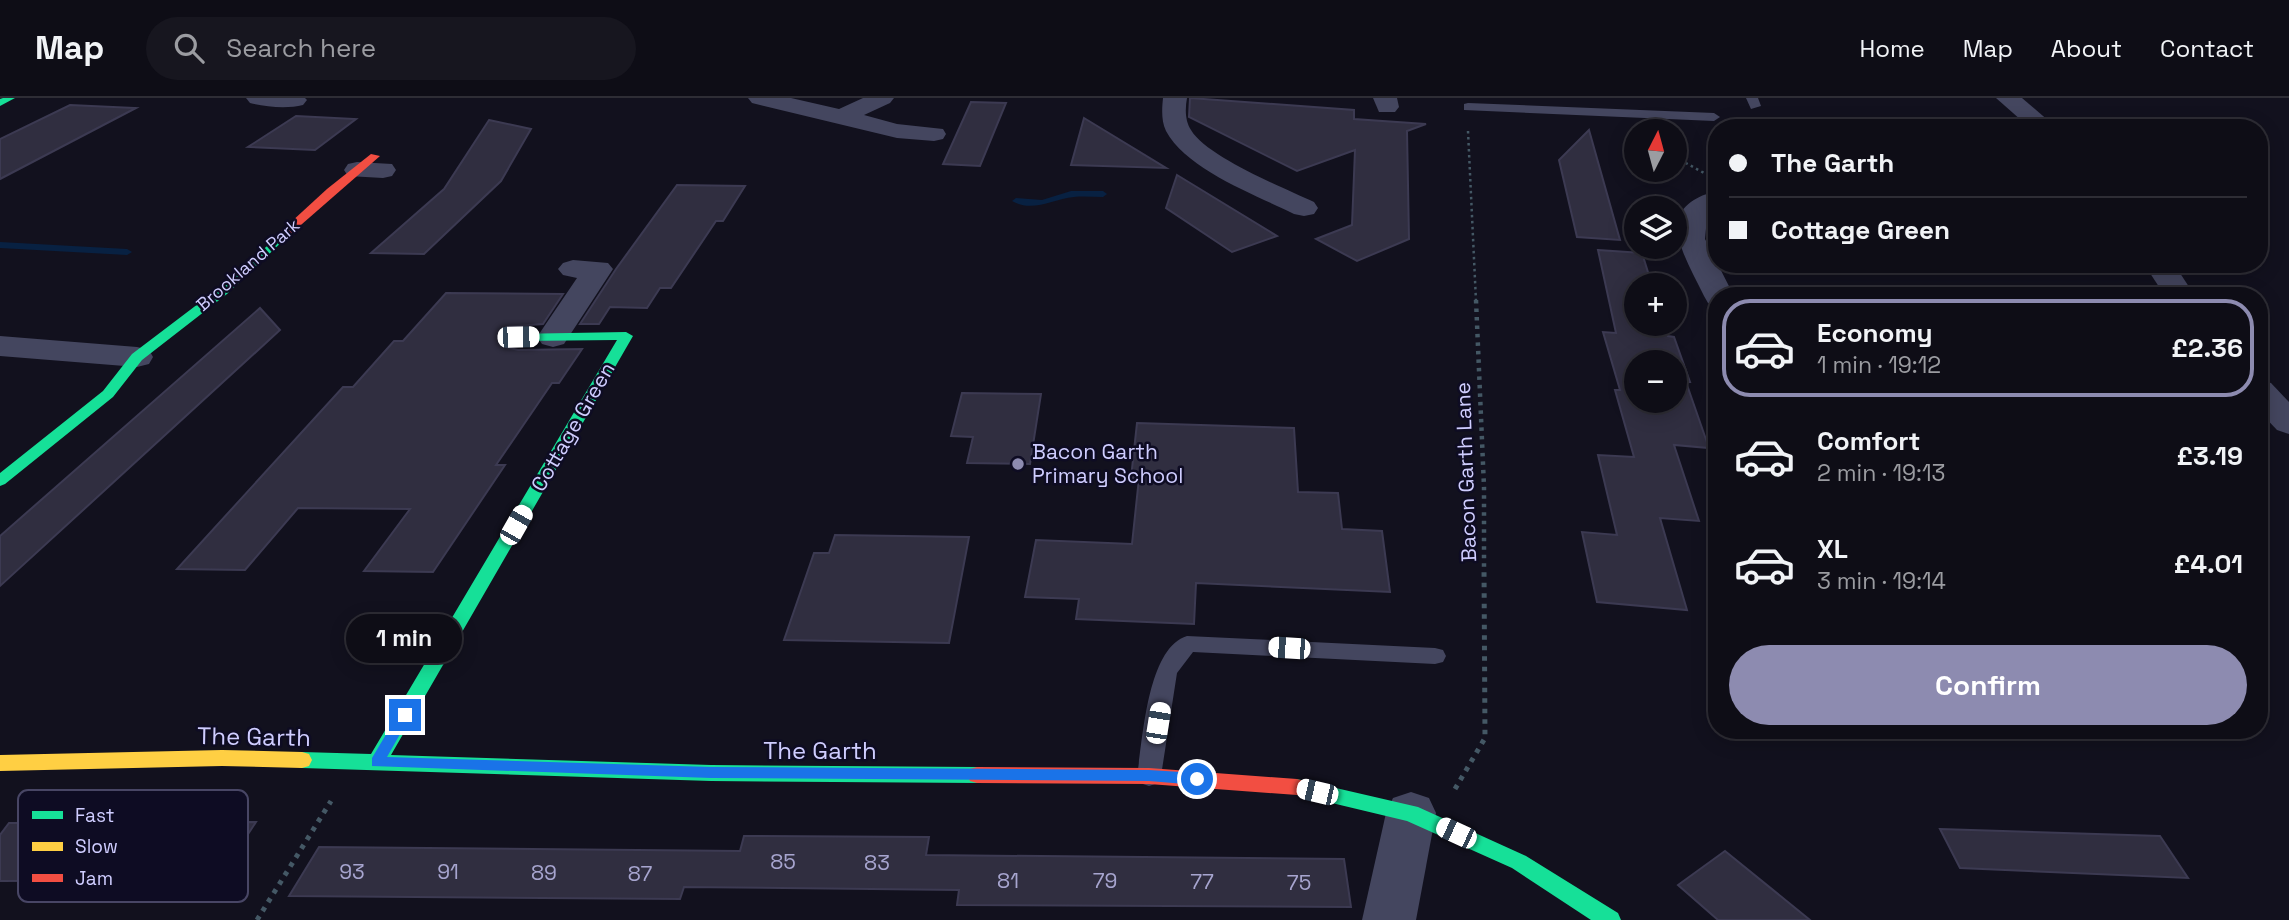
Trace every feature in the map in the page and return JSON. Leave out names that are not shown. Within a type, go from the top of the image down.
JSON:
[{"type":"street","points":[[0,103],[10,98]]},
{"type":"street","points":[[258,98],[295,100]]},
{"type":"street","points":[[760,98],[842,117],[892,136],[934,134]]},
{"type":"street","points":[[842,117],[882,98]]},
{"type":"street","points":[[1175,98],[1173,108],[1178,131],[1195,150],[1275,193],[1303,197]]},
{"type":"street","points":[[2008,98],[2034,119]]},
{"type":"street","name":"Brookland Park","points":[[0,481],[108,394],[137,357],[223,291],[371,165]]},
{"type":"street","points":[[1708,193],[1693,215],[1691,239],[1715,287]]},
{"type":"street","points":[[553,337],[598,269],[573,269]]},
{"type":"street","name":"Cottage Green","points":[[377,762],[626,336],[518,337]]},
{"type":"street","points":[[0,346],[137,357]]},
{"type":"street","points":[[2268,400],[2289,423]]},
{"type":"street","name":"The Garth","points":[[0,763],[222,758],[711,773],[1149,776],[1293,786],[1423,818],[1519,862],[1610,920]]},
{"type":"street","points":[[1389,920],[1423,818]]},
{"type":"lane","points":[[1468,107],[1714,117]]},
{"type":"lane","points":[[1149,776],[1166,671],[1187,644],[1435,656]]},
{"type":"path","name":"Bacon Garth Lane","points":[[1423,818],[1485,738],[1484,487],[1468,107]]},
{"type":"path","points":[[1687,167],[1708,184]]},
{"type":"path","points":[[257,920],[356,762]]},
{"type":"building","points":[[1190,98],[1354,110],[1354,119],[1426,124],[1407,131],[1409,239],[1357,261],[1316,239],[1352,225],[1355,150],[1297,171],[1189,117]]},
{"type":"building","points":[[971,102],[1006,103],[980,166],[943,164]]},
{"type":"building","points":[[70,105],[136,108],[0,179],[0,139]]},
{"type":"building","points":[[296,116],[356,119],[315,150],[248,147]]},
{"type":"building","points":[[1084,118],[1166,168],[1071,165]]},
{"type":"building","points":[[489,120],[531,129],[501,181],[424,254],[371,253],[444,189]]},
{"type":"building","points":[[1589,130],[1620,240],[1577,237],[1559,160]]},
{"type":"building","points":[[1177,175],[1277,236],[1232,252],[1166,208]]},
{"type":"building","points":[[677,185],[745,186],[723,221],[716,221],[671,288],[660,288],[647,308],[610,307],[599,324],[580,324],[616,269]]},
{"type":"building","points":[[1598,250],[1624,252],[1624,259],[1644,259],[1648,273],[1624,273],[1624,336],[1674,337],[1679,350],[1624,350],[1624,413],[1687,413],[1687,385],[1708,445],[1708,448],[1674,445],[1699,521],[1660,518],[1687,610],[1597,602],[1582,532],[1617,535],[1598,455],[1634,457],[1615,390],[1620,390],[1603,332],[1616,333]]},
{"type":"building","points":[[446,293],[563,294],[543,324],[506,327],[500,339],[506,347],[518,350],[582,349],[559,383],[552,383],[496,465],[505,465],[433,572],[364,571],[410,509],[298,508],[245,570],[177,569],[343,387],[353,387],[394,341],[403,341]]},
{"type":"building","points":[[260,308],[280,330],[0,586],[0,536]]},
{"type":"building","points":[[962,393],[1041,394],[1030,464],[967,463],[973,437],[951,436]]},
{"type":"building","points":[[1137,423],[1294,428],[1298,492],[1338,493],[1342,529],[1382,531],[1390,592],[1196,583],[1194,624],[1076,619],[1079,599],[1025,597],[1036,540],[1132,544],[1139,478],[1131,478]]},
{"type":"building","points":[[835,535],[969,537],[949,643],[784,640],[814,553],[829,553]]},
{"type":"building","points":[[248,822],[256,822],[248,834]]},
{"type":"building","points":[[9,823],[18,823],[18,881],[0,881],[0,835]]},
{"type":"building","points":[[1940,829],[2160,836],[2188,878],[1960,868]]},
{"type":"building","points":[[744,836],[929,837],[926,855],[1344,859],[1351,907],[957,905],[959,890],[684,887],[680,899],[289,896],[319,847],[740,851]]},
{"type":"building","points":[[1725,851],[1810,920],[1718,920],[1678,885]]},
{"type":"waterway","points":[[1016,201],[1042,203],[1071,194],[1103,194]]},
{"type":"waterway","points":[[0,245],[127,252]]},
{"type":"traffic: fast","points":[[0,103],[10,98]]},
{"type":"traffic: fast","points":[[0,481],[108,394],[137,357],[223,291],[282,236]]},
{"type":"traffic: fast","points":[[377,762],[626,336],[518,337]]},
{"type":"traffic: fast","points":[[302,760],[711,773],[977,775]]},
{"type":"traffic: fast","points":[[1297,787],[1411,813],[1519,862],[1610,920]]},
{"type":"traffic: slow","points":[[0,763],[222,758],[302,760]]},
{"type":"traffic: jam","points":[[282,236],[331,191],[375,156]]},
{"type":"traffic: jam","points":[[977,775],[1149,776],[1297,787]]},
{"type":"place","name":"Bacon Garth Primary School","points":[[1018,464]]},
{"type":"route","points":[[405,715],[377,762],[711,773],[1149,776],[1197,779]]}]
